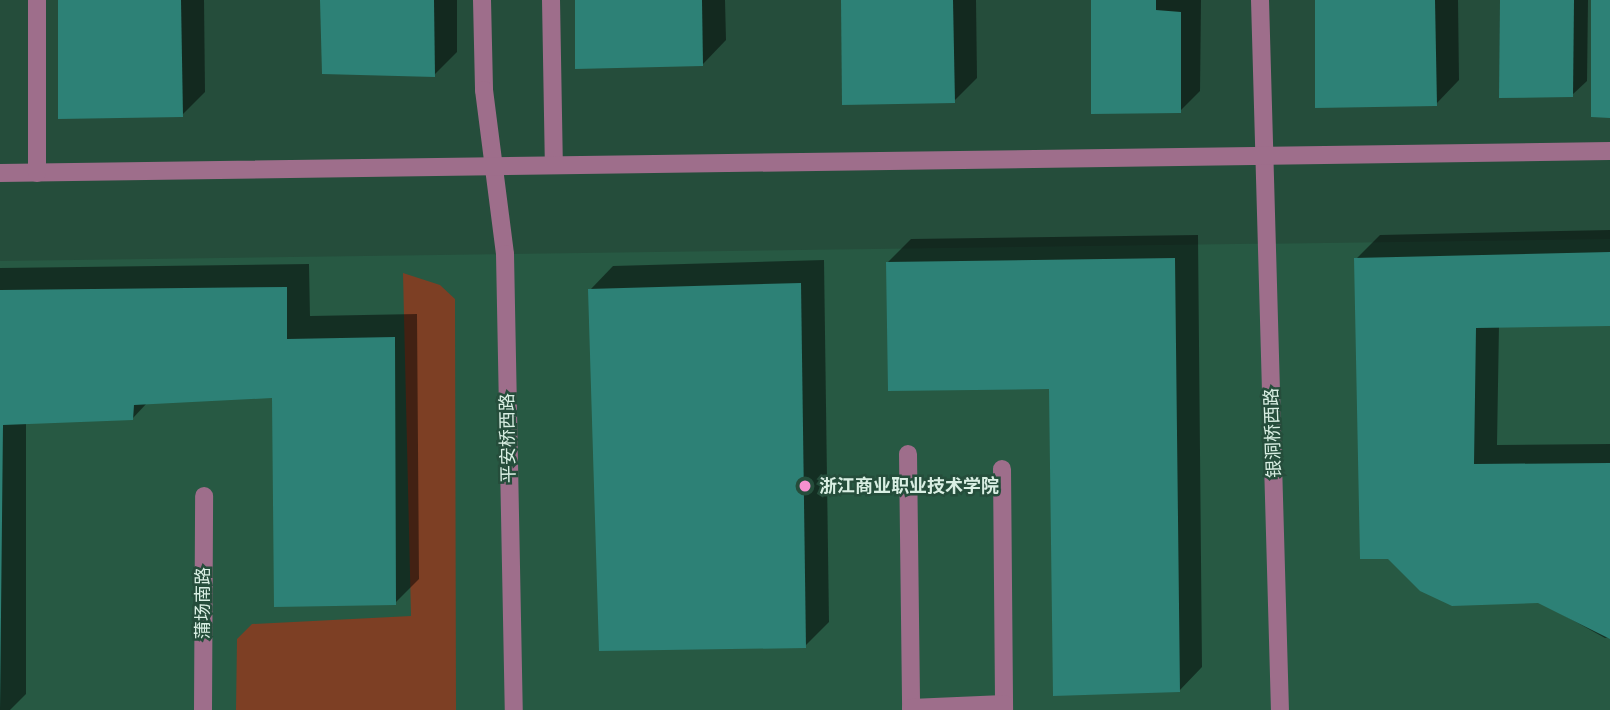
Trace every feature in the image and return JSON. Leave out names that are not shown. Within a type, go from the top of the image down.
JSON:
[{"type":"street","points":[[37,0],[37,173]]},
{"type":"street","name":"平安桥西路","points":[[482,0],[484,90],[496,165],[505,254],[514,710]]},
{"type":"street","points":[[551,0],[554,165]]},
{"type":"street","name":"银洞桥西路","points":[[1260,0],[1280,710]]},
{"type":"street","points":[[0,173],[1610,151]]},
{"type":"street","points":[[908,454],[911,709],[1004,707],[1002,469]]},
{"type":"street","name":"蒲场南路","points":[[203,710],[204,496]]},
{"type":"shaded area","name":"浙江商业职业技术学院","points":[[1610,239],[1610,710],[0,710],[0,261]]},
{"type":"shaded area","points":[[403,273],[440,285],[455,299],[456,710],[236,710],[237,639],[252,624],[411,616]]},
{"type":"building","points":[[58,0],[181,0],[183,117],[58,119]]},
{"type":"building","points":[[320,0],[434,0],[435,77],[322,74]]},
{"type":"building","points":[[575,0],[702,0],[703,66],[575,69]]},
{"type":"building","points":[[841,0],[953,0],[955,103],[842,105]]},
{"type":"building","points":[[1091,0],[1156,0],[1156,10],[1181,12],[1181,113],[1091,114]]},
{"type":"building","points":[[1315,0],[1435,0],[1437,106],[1315,108]]},
{"type":"building","points":[[1500,0],[1574,0],[1573,97],[1499,98]]},
{"type":"building","points":[[1591,0],[1610,0],[1610,118],[1591,117]]},
{"type":"building","points":[[1610,252],[1610,326],[1476,328],[1474,464],[1610,463],[1610,639],[1538,603],[1452,606],[1420,591],[1388,559],[1360,559],[1354,258]]},
{"type":"building","points":[[1175,258],[1180,692],[1053,696],[1049,389],[888,391],[886,262]]},
{"type":"building","points":[[801,283],[806,648],[599,651],[588,289]]},
{"type":"building","points":[[287,287],[287,339],[395,337],[396,605],[274,607],[272,398],[134,405],[133,420],[3,425],[0,710],[0,290]]},
{"type":"place","name":"浙江商业职业技术学院","points":[[805,486]]}]
